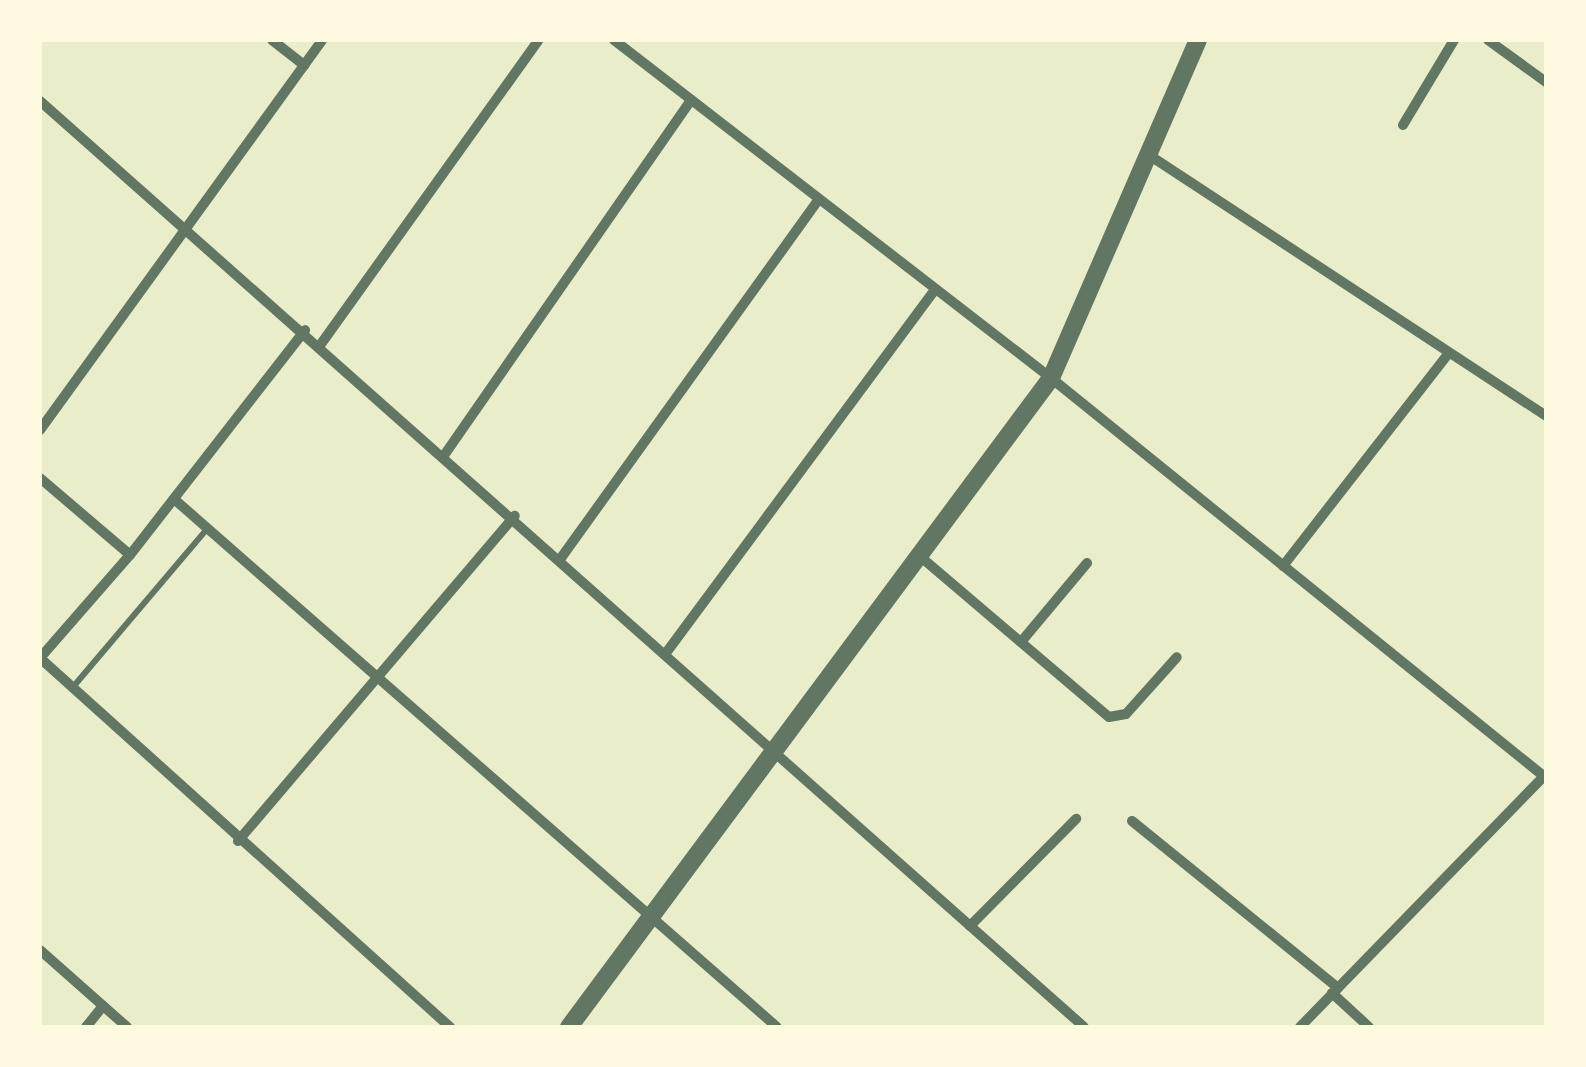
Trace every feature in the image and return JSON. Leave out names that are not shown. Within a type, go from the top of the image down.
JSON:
[{"type":"street","points":[[272,40],[304,65]]},
{"type":"street","points":[[40,430],[322,40]]},
{"type":"street","points":[[321,344],[540,40]]},
{"type":"street","points":[[614,40],[1051,378],[1545,776],[1300,1027]]},
{"type":"street","points":[[569,1027],[922,558],[1051,378],[1152,157],[1198,40]]},
{"type":"street","points":[[1403,125],[1454,40]]},
{"type":"street","points":[[1488,40],[1546,82]]},
{"type":"street","points":[[445,454],[691,100]]},
{"type":"street","points":[[40,101],[515,516],[1084,1027]]},
{"type":"street","points":[[1152,157],[1546,416]]},
{"type":"street","points":[[561,558],[818,200]]},
{"type":"street","points":[[666,652],[935,290]]},
{"type":"street","points":[[305,330],[130,555],[40,658],[238,842],[450,1027]]},
{"type":"street","points":[[1283,566],[1449,352]]},
{"type":"street","points":[[40,478],[130,555]]},
{"type":"street","points":[[174,499],[655,916],[776,1027]]},
{"type":"street","points":[[238,842],[515,516]]},
{"type":"street","points":[[922,558],[1114,718],[1177,657]]},
{"type":"street","points":[[1020,642],[1087,564]]},
{"type":"street","points":[[970,926],[1076,820]]},
{"type":"street","points":[[1132,821],[1335,991],[1368,1027]]},
{"type":"street","points":[[40,950],[127,1027]]},
{"type":"street","points":[[86,1027],[103,1006]]},
{"type":"lane","points":[[72,688],[208,528]]}]
